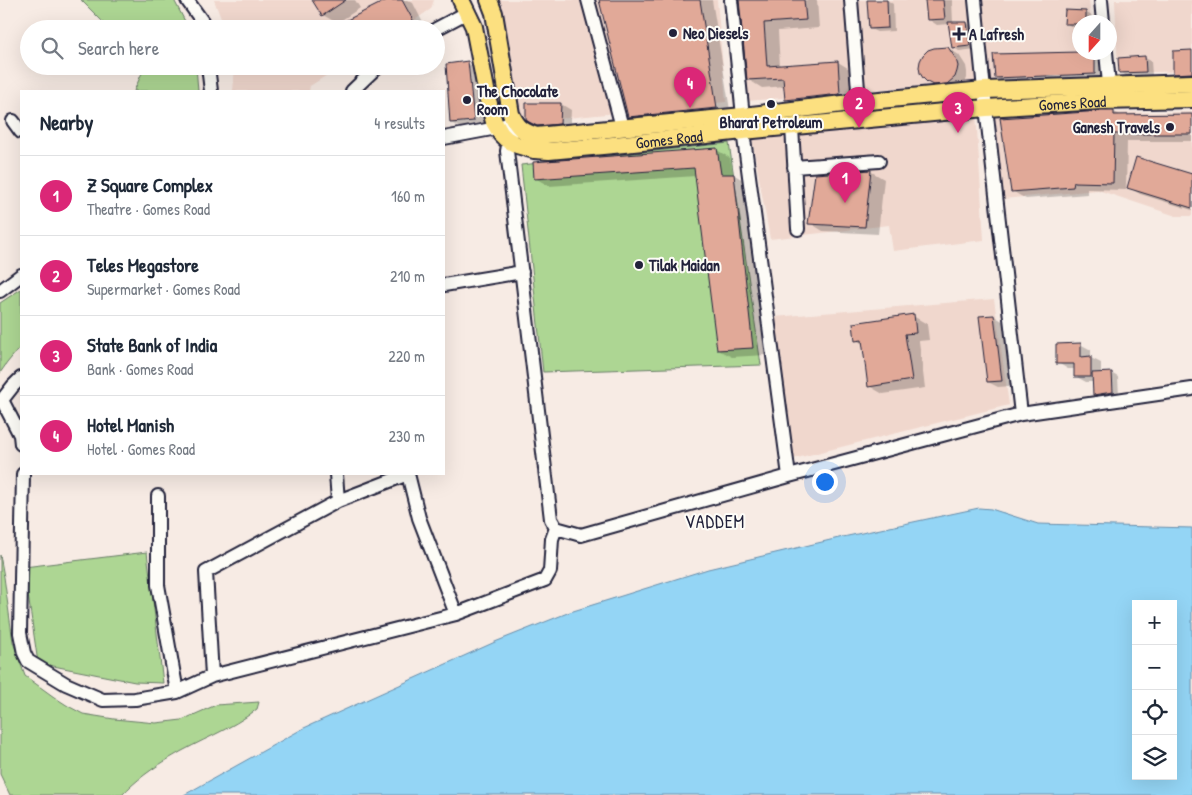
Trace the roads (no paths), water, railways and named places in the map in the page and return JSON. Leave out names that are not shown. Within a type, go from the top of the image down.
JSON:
[{"type":"main road","points":[[489,0],[494,13],[511,114],[516,123]]},
{"type":"main road","name":"Gomes Road","points":[[464,6],[474,27],[488,100],[497,128],[501,134],[517,145],[534,150],[549,151],[743,124],[859,102],[984,90],[1110,93],[1192,99]]},
{"type":"main road","name":"Gomes Road","points":[[516,123],[522,130],[536,136],[622,127],[743,124],[792,127],[986,108],[1192,83]]},
{"type":"street","points":[[187,0],[201,20]]},
{"type":"street","points":[[588,0],[622,127]]},
{"type":"street","points":[[731,0],[743,124],[789,476]]},
{"type":"street","points":[[851,0],[859,102]]},
{"type":"street","points":[[975,0],[1021,414]]},
{"type":"street","points":[[1101,0],[1103,15]]},
{"type":"street","points":[[445,22],[464,6]]},
{"type":"street","points":[[1107,60],[1110,93]]},
{"type":"street","points":[[209,75],[212,90]]},
{"type":"street","points":[[353,90],[369,75]]},
{"type":"street","points":[[13,121],[20,131]]},
{"type":"street","points":[[445,138],[516,123]]},
{"type":"street","points":[[23,475],[20,633],[24,653],[28,661],[66,684],[102,700],[135,699],[177,692],[212,676],[456,614],[546,580],[550,572],[552,539],[556,528],[552,519],[507,151],[516,123]]},
{"type":"street","points":[[792,127],[798,229]]},
{"type":"street","points":[[794,167],[879,161]]},
{"type":"street","points":[[445,285],[522,272]]},
{"type":"street","points":[[0,291],[20,277]]},
{"type":"street","points":[[20,379],[2,400],[20,435]]},
{"type":"street","points":[[556,528],[581,535],[789,476],[1021,414],[1192,389]]},
{"type":"street","points":[[336,475],[338,500]]},
{"type":"street","points":[[212,676],[206,572],[338,500],[405,475]]},
{"type":"street","points":[[408,475],[419,518],[456,614]]},
{"type":"street","points":[[158,496],[158,585],[177,692]]},
{"type":"water","points":[[979,508],[991,509],[1038,524],[1192,528],[1192,795],[184,795],[304,728],[495,642],[570,612],[708,569],[843,537]]},
{"type":"place","name":"Neo Diesels","points":[[673,33]]},
{"type":"place","name":"A Lafresh","points":[[959,34]]},
{"type":"place","name":"The Chocolate Room","points":[[467,100]]},
{"type":"place","name":"Bharat Petroleum","points":[[771,104]]},
{"type":"place","name":"Hotel Manish","points":[[690,108]]},
{"type":"place","name":"Ganesh Travels","points":[[1170,127]]},
{"type":"place","name":"Teles Megastore","points":[[859,128]]},
{"type":"place","name":"State Bank of India","points":[[958,133]]},
{"type":"place","name":"Z Square Complex","points":[[845,203]]},
{"type":"place","name":"Tilak Maidan","points":[[639,265]]},
{"type":"district","name":"VADDEM","points":[[715,521]]}]
